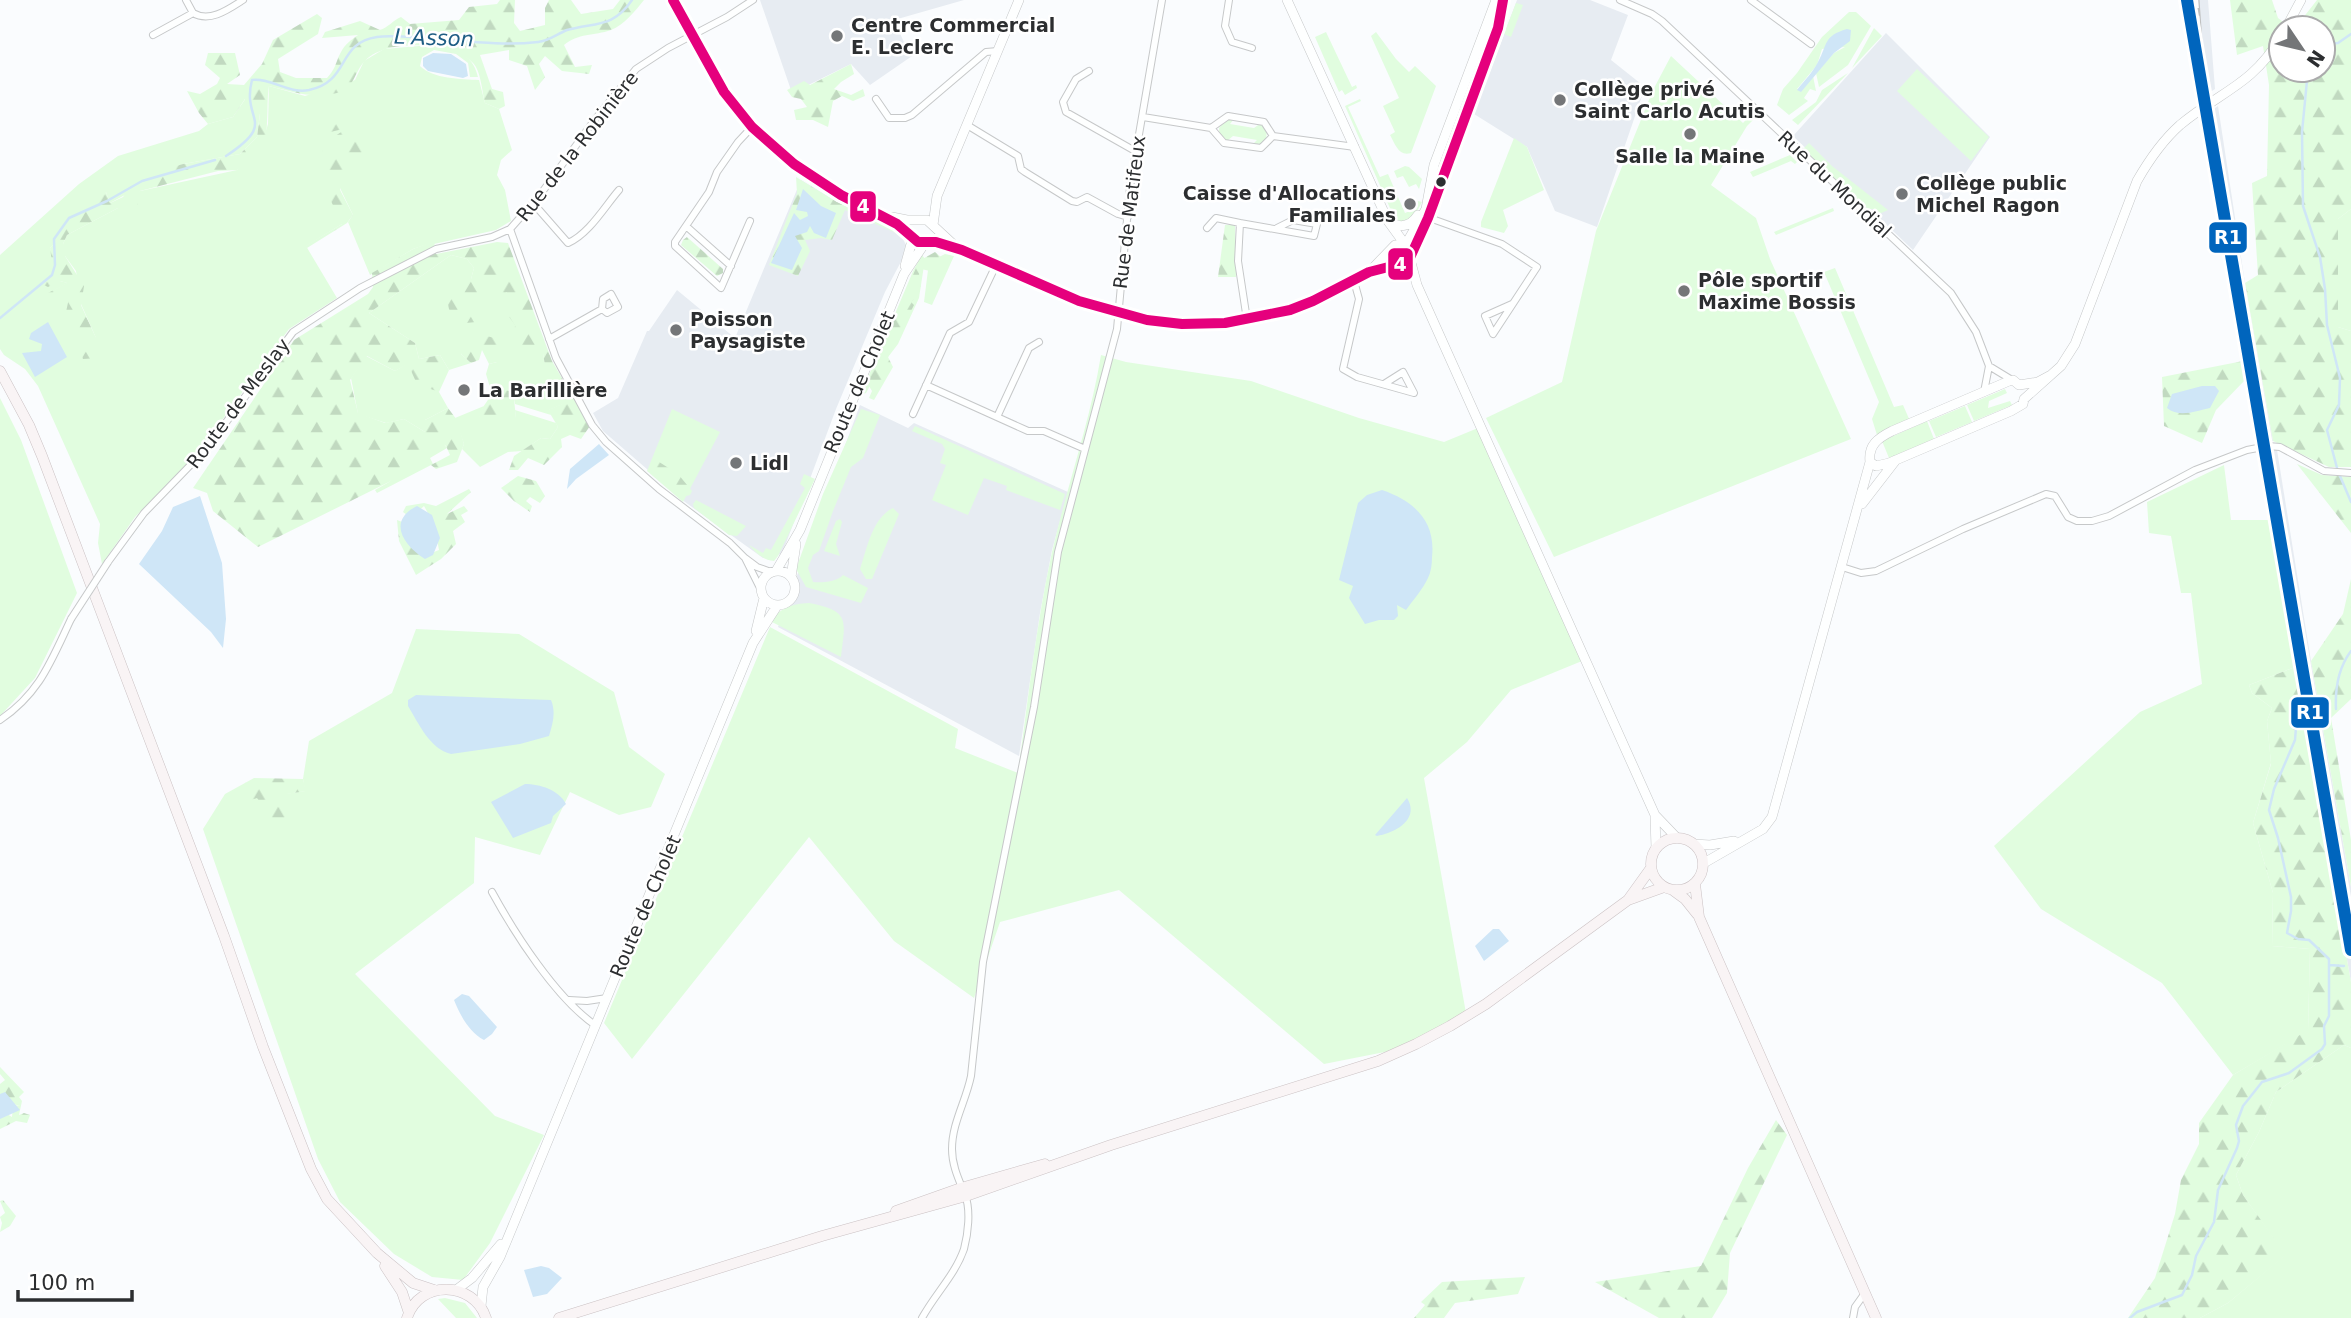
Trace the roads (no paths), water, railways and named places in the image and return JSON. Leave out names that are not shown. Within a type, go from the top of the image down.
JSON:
[{"type":"main road","points":[[673,0],[724,92],[752,127],[794,164],[817,180],[882,215],[918,242],[962,250],[1079,302],[1118,314],[1182,324],[1247,320],[1290,310],[1369,272],[1405,264],[1408,250],[1425,217],[1498,28],[1503,0]]},
{"type":"main road","points":[[912,236],[913,226],[937,196],[1019,0]]},
{"type":"main road","points":[[1287,0],[1389,223],[1408,250],[1417,285],[1655,815],[1677,838]]},
{"type":"main road","points":[[1425,217],[1434,165],[1496,0]]},
{"type":"main road","points":[[2024,399],[2068,358],[2137,181],[2155,153],[2186,121],[2250,76],[2267,58]]},
{"type":"main road","points":[[1389,223],[1402,226],[1413,223],[1431,190]]},
{"type":"main road","points":[[927,242],[934,236],[937,196]]},
{"type":"main road","points":[[882,215],[927,220],[962,250]]},
{"type":"main road","points":[[1389,223],[1390,257],[1417,285]]},
{"type":"main road","name":"Route de Cholet","points":[[774,572],[800,530],[904,274],[912,236]]},
{"type":"main road","name":"Route de Cholet","points":[[904,274],[927,242]]},
{"type":"main road","points":[[1369,272],[1395,244],[1408,250]]},
{"type":"main road","points":[[0,371],[29,425],[60,502],[311,1169],[327,1199],[377,1254],[413,1283],[434,1290],[456,1290],[472,1297],[481,1306],[486,1318]]},
{"type":"main road","points":[[1704,863],[1763,829],[1772,817],[1842,567],[1870,462],[1872,444],[1880,436],[1984,392],[2016,383],[2038,382],[2051,375]]},
{"type":"main road","points":[[1870,462],[1876,466],[1896,460],[2011,411],[2023,404],[2024,399],[2023,391],[2016,383]]},
{"type":"main road","points":[[1856,511],[1896,460]]},
{"type":"main road","name":"Route de Cholet","points":[[791,577],[800,530]]},
{"type":"main road","points":[[774,572],[784,572],[791,577],[795,587],[793,597],[778,606],[770,604],[762,593],[763,579],[774,572]]},
{"type":"main road","name":"Route de Cholet","points":[[753,643],[762,593]]},
{"type":"main road","name":"Route de Cholet","points":[[510,1228],[753,643],[778,606]]},
{"type":"main road","points":[[559,1318],[861,1224],[919,1201],[963,1192],[1035,1166],[1063,1161],[1348,1071],[1416,1044],[1486,1004],[1628,900],[1651,868],[1656,848],[1655,815]]},
{"type":"main road","points":[[1628,900],[1669,889],[1682,890],[1695,884],[1700,877],[1704,863],[1694,844],[1677,838],[1661,843],[1656,848]]},
{"type":"main road","points":[[1694,844],[1710,845],[1740,840]]},
{"type":"main road","points":[[1651,868],[1656,880],[1685,899],[1699,917],[1876,1318]]},
{"type":"main road","points":[[1695,884],[1699,917]]},
{"type":"main road","points":[[456,1290],[485,1265],[510,1228]]},
{"type":"main road","points":[[481,1306],[483,1287],[500,1257],[510,1228]]},
{"type":"main road","points":[[377,1254],[402,1293],[408,1315]]},
{"type":"main road","points":[[408,1315],[417,1301],[434,1290]]},
{"type":"street","points":[[186,0],[193,13],[204,17],[215,15],[243,0]]},
{"type":"street","name":"Rue de la Robinière","points":[[510,229],[636,69],[753,0]]},
{"type":"street","name":"Rue de Matifeux","points":[[922,1318],[958,1264],[965,1245],[968,1219],[952,1158],[952,1144],[956,1122],[968,1093],[983,962],[1034,707],[1058,552],[1117,329],[1129,187],[1162,0]]},
{"type":"street","points":[[1229,0],[1226,26],[1232,42],[1252,48]]},
{"type":"street","name":"Rue du Mondial","points":[[1620,0],[1633,2],[1662,21],[1951,293],[1976,332],[1989,366]]},
{"type":"street","points":[[1751,0],[1811,44]]},
{"type":"street","points":[[153,35],[193,13]]},
{"type":"street","points":[[876,99],[889,118],[905,118],[986,52],[998,51]]},
{"type":"street","points":[[1089,71],[1076,79],[1063,102],[1066,112],[1136,151]]},
{"type":"street","points":[[1211,128],[1228,116],[1264,122],[1273,136],[1354,147]]},
{"type":"street","points":[[1143,117],[1211,128],[1224,143],[1261,148],[1273,136]]},
{"type":"street","points":[[967,125],[1018,156],[1021,169],[1072,201],[1077,202],[1087,197],[1128,217]]},
{"type":"street","points":[[750,221],[721,288],[675,246],[675,242],[709,192],[717,172],[752,127]]},
{"type":"street","points":[[533,203],[568,243],[574,241],[620,190]]},
{"type":"street","points":[[1425,217],[1502,244],[1536,267],[1493,334],[1486,316],[1512,304]]},
{"type":"street","points":[[1207,228],[1216,218],[1314,236],[1317,224],[1293,220],[1277,228]]},
{"type":"street","points":[[1240,223],[1238,261],[1247,320]]},
{"type":"street","points":[[686,226],[731,266]]},
{"type":"street","points":[[510,229],[549,340],[574,395],[596,431],[659,489],[730,543],[744,558],[774,572]]},
{"type":"street","name":"Route de Meslay","points":[[0,720],[16,709],[41,680],[54,659],[71,619],[144,513],[207,448],[293,331],[359,288],[436,248],[492,237],[510,229]]},
{"type":"street","points":[[913,414],[950,333],[969,322],[996,265]]},
{"type":"street","points":[[1354,281],[1359,299],[1343,369],[1349,374],[1414,393],[1404,372],[1384,384]]},
{"type":"street","points":[[549,340],[603,309]]},
{"type":"street","points":[[997,417],[1029,348],[1039,342]]},
{"type":"street","points":[[1984,392],[1989,366],[2016,383]]},
{"type":"street","points":[[926,385],[1028,431],[1044,431],[1085,449]]},
{"type":"street","points":[[1842,567],[1861,573],[1876,571],[1963,529],[2046,494],[2055,496],[2072,520],[2083,522],[2101,519],[2195,470],[2247,450],[2280,447],[2330,473],[2351,473]]},
{"type":"street","points":[[744,558],[762,593]]},
{"type":"street","points":[[492,892],[543,970],[582,1016],[595,1025]]},
{"type":"street","points":[[569,1000],[607,998]]},
{"type":"street","points":[[1853,1318],[1855,1307],[1865,1293]]},
{"type":"water","points":[[1847,29],[1851,30],[1850,41],[1834,53],[1801,92],[1797,90],[1816,66],[1827,41]]},
{"type":"water","points":[[433,53],[451,54],[466,64],[468,76],[463,78],[428,71],[423,66],[423,58]]},
{"type":"water","points":[[803,189],[821,206],[836,213],[826,238],[814,233],[810,226],[807,232],[795,236],[802,248],[792,270],[771,263],[794,213],[800,220],[808,216],[807,212],[796,210]]},
{"type":"water","points":[[48,322],[67,357],[35,377],[22,353],[41,351],[42,344],[29,339],[31,333]]},
{"type":"water","points":[[2202,386],[2215,386],[2219,391],[2210,408],[2177,413],[2167,408],[2172,394]]},
{"type":"water","points":[[599,444],[609,455],[576,479],[567,489],[570,469]]},
{"type":"water","points":[[1382,490],[1404,500],[1426,523],[1432,544],[1432,565],[1426,582],[1406,610],[1397,605],[1398,616],[1394,620],[1365,624],[1349,598],[1353,586],[1339,580],[1358,503],[1367,495]]},
{"type":"water","points":[[200,496],[222,563],[226,619],[223,648],[211,632],[139,564],[162,531],[173,507]]},
{"type":"water","points":[[417,506],[432,515],[440,538],[433,555],[425,559],[410,547],[402,533],[402,519]]},
{"type":"water","points":[[416,695],[551,700],[553,722],[549,736],[520,744],[451,754],[437,747],[416,720],[408,706],[408,700]]},
{"type":"water","points":[[525,784],[548,789],[559,795],[566,804],[553,816],[551,823],[513,838],[491,802]]},
{"type":"water","points":[[1407,798],[1410,812],[1404,824],[1392,832],[1375,835]]},
{"type":"water","points":[[1493,929],[1499,929],[1509,941],[1484,961],[1475,946]]},
{"type":"water","points":[[462,994],[469,996],[497,1027],[484,1040],[469,1028],[459,1011],[454,1000]]},
{"type":"water","points":[[5,1092],[20,1110],[0,1119],[0,1094]]},
{"type":"water","points":[[541,1266],[549,1268],[562,1278],[547,1294],[533,1297],[524,1270]]},
{"type":"waterway","name":"L'Asson","points":[[226,156],[242,144],[255,128],[250,94],[252,80],[266,81],[294,90],[309,90],[332,79],[355,47],[377,37],[507,44],[542,41],[567,30],[611,20],[632,0]]},
{"type":"waterway","points":[[2337,43],[2351,34]]},
{"type":"waterway","points":[[2307,84],[2302,132],[2303,206],[2320,257],[2327,325],[2340,378],[2339,405],[2327,430],[2337,468]]},
{"type":"waterway","name":"L'Asson","points":[[0,318],[52,275],[55,265],[54,239],[69,218],[142,181],[215,160]]},
{"type":"waterway","points":[[2340,476],[2351,502]]},
{"type":"waterway","points":[[2336,709],[2339,678],[2351,651]]},
{"type":"waterway","points":[[2130,1318],[2137,1312],[2182,1295],[2192,1275],[2196,1256],[2214,1222],[2218,1190],[2239,1141],[2236,1125],[2243,1106],[2262,1082],[2289,1073],[2325,1044],[2324,1026],[2329,1016],[2329,959],[2309,940],[2298,939],[2287,933],[2291,897],[2269,810],[2274,789],[2295,740],[2297,715]]},
{"type":"waterway","points":[[2330,965],[2344,966]]},
{"type":"railway","points":[[2197,0],[2201,56]]},
{"type":"place","name":"Centre Commercial E. Leclerc","points":[[837,36]]},
{"type":"place","name":"Collège privé Saint Carlo Acutis","points":[[1560,100]]},
{"type":"place","name":"Salle la Maine","points":[[1690,134]]},
{"type":"place","name":"Collège public Michel Ragon","points":[[1902,194]]},
{"type":"place","name":"Caisse d'Allocations Familiales","points":[[1410,204]]},
{"type":"place","name":"Pôle sportif Maxime Bossis","points":[[1684,291]]},
{"type":"place","name":"Poisson Paysagiste","points":[[676,330]]},
{"type":"place","name":"La Barillière","points":[[464,390]]},
{"type":"place","name":"Lidl","points":[[736,463]]}]
